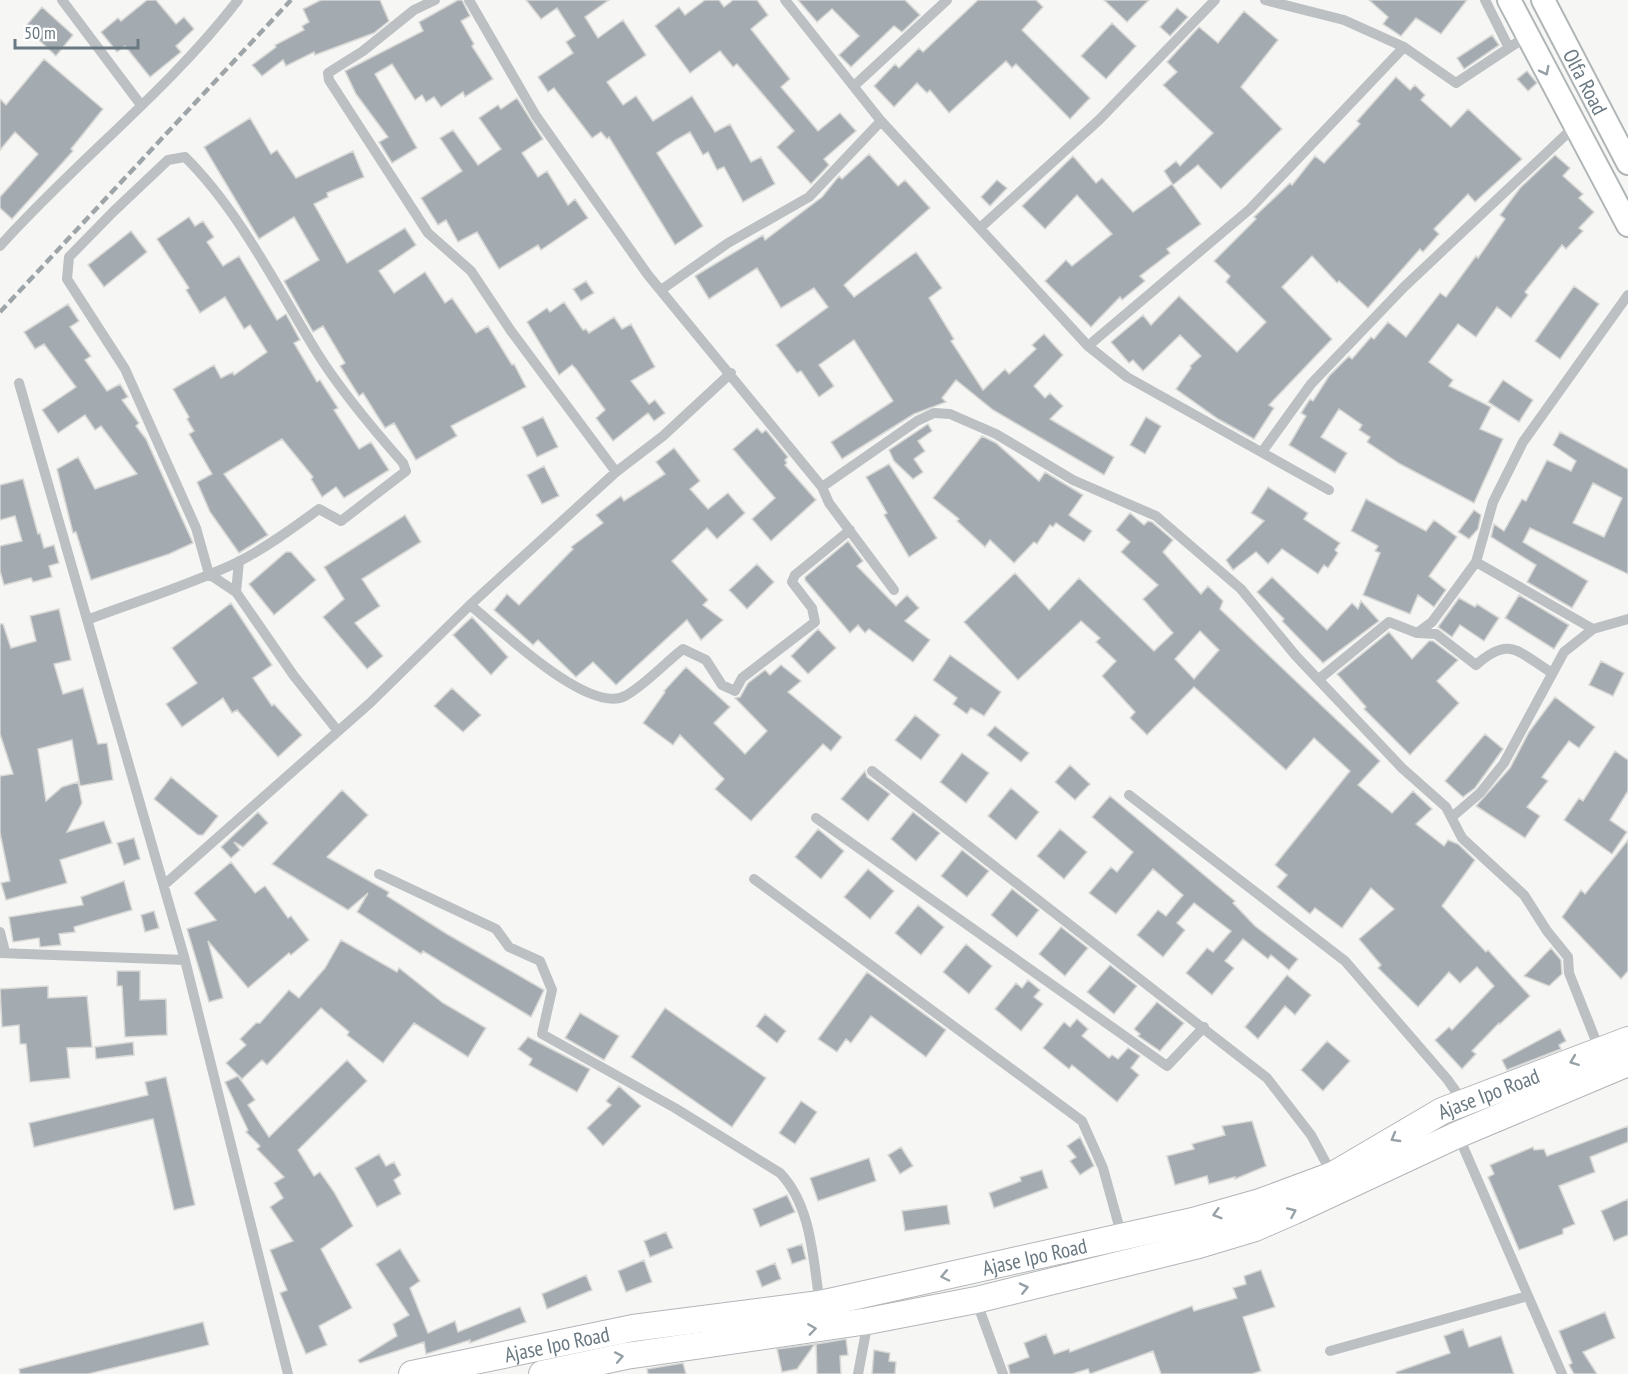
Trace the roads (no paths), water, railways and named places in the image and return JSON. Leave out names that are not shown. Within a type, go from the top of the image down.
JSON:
[{"type":"highway","name":"Ajase Ipo Road","points":[[542,1374],[866,1307],[1260,1202],[1332,1175],[1442,1111],[1628,1040]]},
{"type":"highway","name":"Ajase Ipo Road","points":[[412,1374],[633,1328],[820,1304],[866,1307],[976,1300],[1129,1264],[1255,1228],[1458,1135],[1628,1063]]},
{"type":"main road","points":[[1509,0],[1518,41],[1574,127],[1628,225]]},
{"type":"main road","name":"Olfa Road","points":[[1543,0],[1628,164]]},
{"type":"street","points":[[62,0],[141,105]]},
{"type":"street","points":[[0,246],[211,35],[238,0]]},
{"type":"street","points":[[435,0],[414,10],[363,51],[328,73],[329,80],[428,233],[471,271],[511,331],[616,472]]},
{"type":"street","points":[[469,0],[536,116],[661,290],[822,486],[829,503],[894,590]]},
{"type":"street","points":[[785,0],[855,85],[881,121],[1088,346],[1127,377],[1213,428],[1262,452],[1329,490]]},
{"type":"street","points":[[855,85],[946,0]]},
{"type":"street","points":[[980,228],[1099,120],[1215,0]]},
{"type":"street","points":[[1265,0],[1344,20],[1404,47],[1456,84],[1518,41],[1485,0]]},
{"type":"street","points":[[1088,346],[1250,209],[1404,47]]},
{"type":"street","points":[[661,290],[728,243],[809,197],[881,121]]},
{"type":"street","points":[[1262,452],[1311,384],[1404,287],[1574,127]]},
{"type":"street","points":[[87,621],[209,574],[239,561],[270,544],[319,509],[341,521],[406,471],[403,463],[317,353],[252,246],[208,180],[185,157],[168,160],[69,257],[67,279],[108,339],[130,379],[196,528],[209,574],[236,592],[294,676],[337,730]]},
{"type":"street","points":[[1417,633],[1432,622],[1476,562],[1493,502],[1523,442],[1628,295]]},
{"type":"street","points":[[164,885],[370,703],[470,605],[616,472],[663,436],[731,373]]},
{"type":"street","points":[[19,383],[185,960],[288,1374]]},
{"type":"street","points":[[822,486],[916,421],[934,413],[950,414],[996,434],[1073,480],[1156,516],[1241,589],[1319,679],[1402,768],[1446,807],[1462,838],[1524,895],[1547,931],[1568,957],[1569,974],[1600,1051]]},
{"type":"street","points":[[470,605],[561,679],[600,697],[612,699],[625,696],[683,649],[706,660],[722,685],[735,691],[742,678],[815,622],[812,608],[792,582],[795,575],[850,530]]},
{"type":"street","points":[[236,592],[239,561]]},
{"type":"street","points":[[1476,562],[1593,629]]},
{"type":"street","points":[[1452,817],[1480,793],[1504,763],[1564,652],[1593,629],[1628,619]]},
{"type":"street","points":[[1319,679],[1389,622],[1417,633],[1436,634],[1476,665],[1496,649],[1505,648],[1518,652],[1552,673]]},
{"type":"street","points":[[872,771],[1267,1078],[1311,1135],[1332,1175]]},
{"type":"street","points":[[1129,795],[1345,961],[1448,1079],[1464,1103]]},
{"type":"street","points":[[816,818],[1167,1066],[1204,1027]]},
{"type":"street","points":[[379,874],[496,928],[509,947],[540,961],[552,990],[542,1034],[675,1108],[780,1173],[790,1184],[806,1221],[820,1304]]},
{"type":"street","points":[[754,879],[1082,1120],[1103,1168],[1122,1238]]},
{"type":"street","points":[[0,932],[3,952],[185,960]]},
{"type":"street","points":[[1458,1135],[1562,1374]]},
{"type":"street","points":[[1330,1351],[1528,1296]]},
{"type":"street","points":[[976,1300],[1003,1374]]},
{"type":"street","points":[[858,1374],[866,1307]]},
{"type":"railway","points":[[0,312],[291,0]]}]
